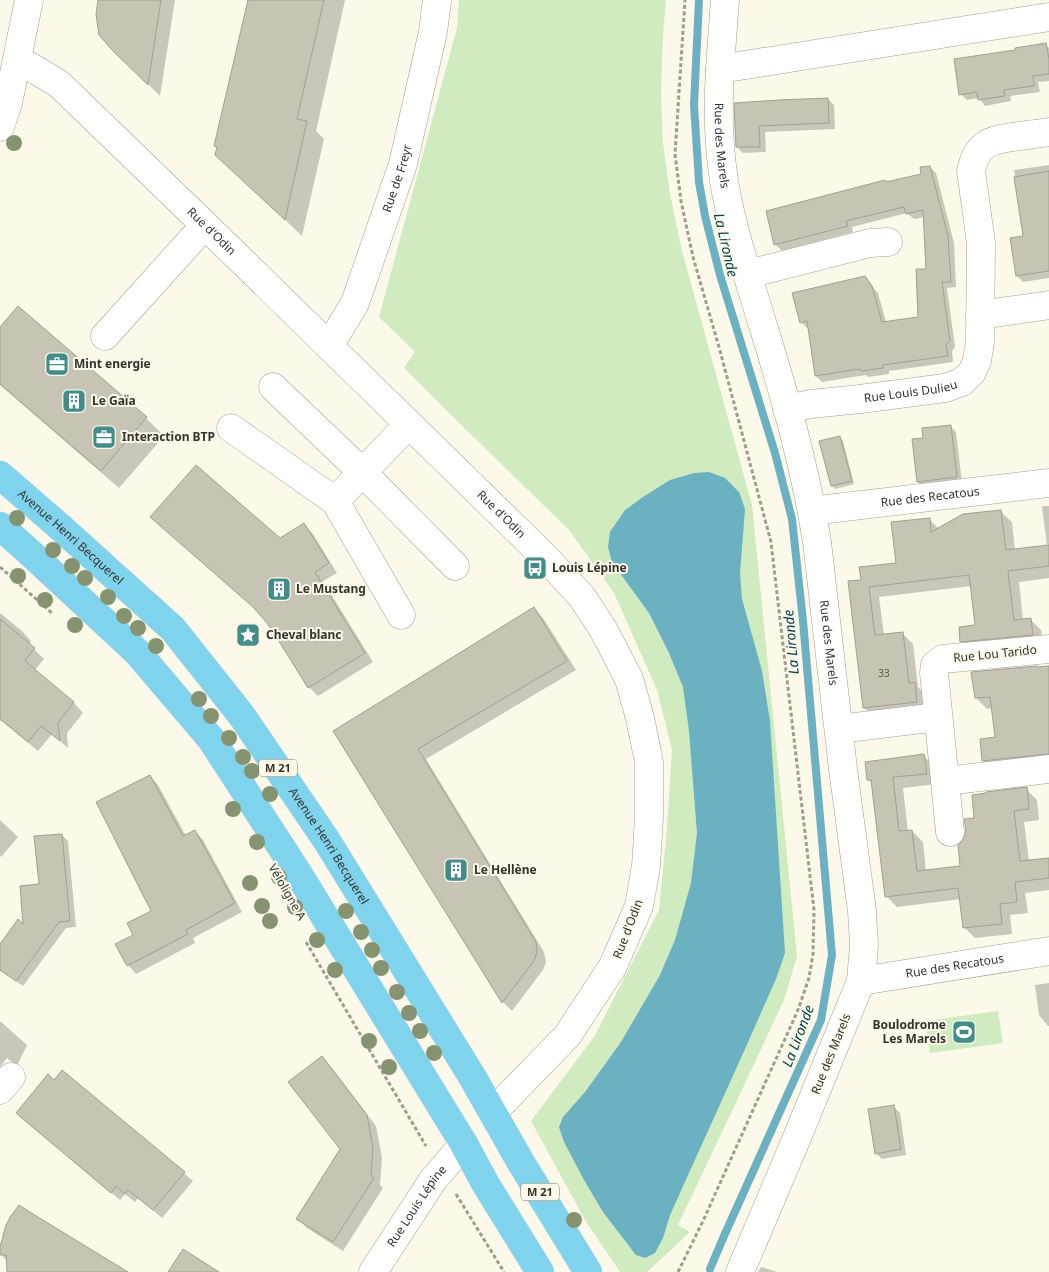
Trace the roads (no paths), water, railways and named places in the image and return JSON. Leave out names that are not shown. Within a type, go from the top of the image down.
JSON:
[{"type":"main road","name":"Avenue Henri Becquerel","points":[[0,475],[60,526],[173,629],[242,716],[327,841],[463,1061],[520,1161],[588,1272]]},
{"type":"main road","points":[[0,526],[137,652],[211,739],[298,874],[464,1144],[485,1183],[540,1272]]},
{"type":"main road","points":[[464,1144],[493,1112]]},
{"type":"street","points":[[0,127],[8,103],[12,50],[29,0]]},
{"type":"street","name":"Rue de Freyr","points":[[329,346],[355,303],[403,164],[433,32],[437,0]]},
{"type":"street","name":"Rue des Marels","points":[[725,0],[718,118],[722,167],[730,210],[788,409],[812,511],[862,911],[864,945],[860,981],[819,1086],[740,1272]]},
{"type":"street","points":[[720,70],[1049,18]]},
{"type":"street","name":"Rue d'Odin","points":[[12,50],[31,67],[58,84],[545,557],[582,597],[603,629],[629,679],[640,718],[649,762],[649,818],[646,866],[639,906],[613,966],[567,1036],[493,1112]]},
{"type":"street","name":"Rue Louis Dulieu","points":[[788,409],[811,404],[860,400],[945,388],[962,382],[972,372],[977,361],[980,342],[981,243],[971,171],[974,160],[986,144],[996,139],[1049,132]]},
{"type":"street","points":[[105,336],[205,225]]},
{"type":"street","points":[[748,274],[870,243],[888,242]]},
{"type":"street","points":[[980,315],[1049,305]]},
{"type":"street","points":[[273,387],[362,472],[455,566]]},
{"type":"street","points":[[335,501],[409,424]]},
{"type":"street","points":[[231,428],[335,501],[401,615]]},
{"type":"street","name":"Rue des Recatous","points":[[812,511],[1049,483]]},
{"type":"street","name":"Rue Lou Tarido","points":[[950,832],[934,673],[935,665],[943,659],[1049,649]]},
{"type":"street","points":[[839,729],[938,717]]},
{"type":"street","points":[[945,782],[1049,769]]},
{"type":"street","name":"Rue des Recatous","points":[[860,981],[1049,951]]},
{"type":"street","name":"Rue Louis Lépine","points":[[372,1272],[433,1180],[464,1144]]},
{"type":"water","points":[[709,472],[725,478],[739,492],[745,509],[740,573],[742,599],[762,671],[770,721],[785,953],[776,979],[670,1215],[663,1238],[655,1253],[645,1258],[636,1255],[603,1212],[564,1142],[559,1127],[563,1117],[585,1092],[621,1042],[660,975],[675,940],[691,883],[697,833],[689,731],[683,687],[649,613],[612,562],[608,547],[610,532],[625,510],[670,480],[694,473]]},
{"type":"waterway","name":"La Lironde","points":[[699,0],[694,105],[699,182],[705,216],[720,275],[775,453],[792,519],[803,621],[832,955],[821,1020],[710,1269]]},
{"type":"place","name":"Mint energie","points":[[57,364]]},
{"type":"place","name":"Le Gaïa","points":[[74,401]]},
{"type":"place","name":"Interaction BTP","points":[[104,437]]},
{"type":"place","name":"Louis Lépine","points":[[535,568]]},
{"type":"place","name":"Le Mustang","points":[[279,589]]},
{"type":"place","name":"Cheval blanc","points":[[248,635]]},
{"type":"place","name":"Le Hellène","points":[[456,870]]},
{"type":"place","name":"Boulodrome Les Marels","points":[[964,1032]]}]
